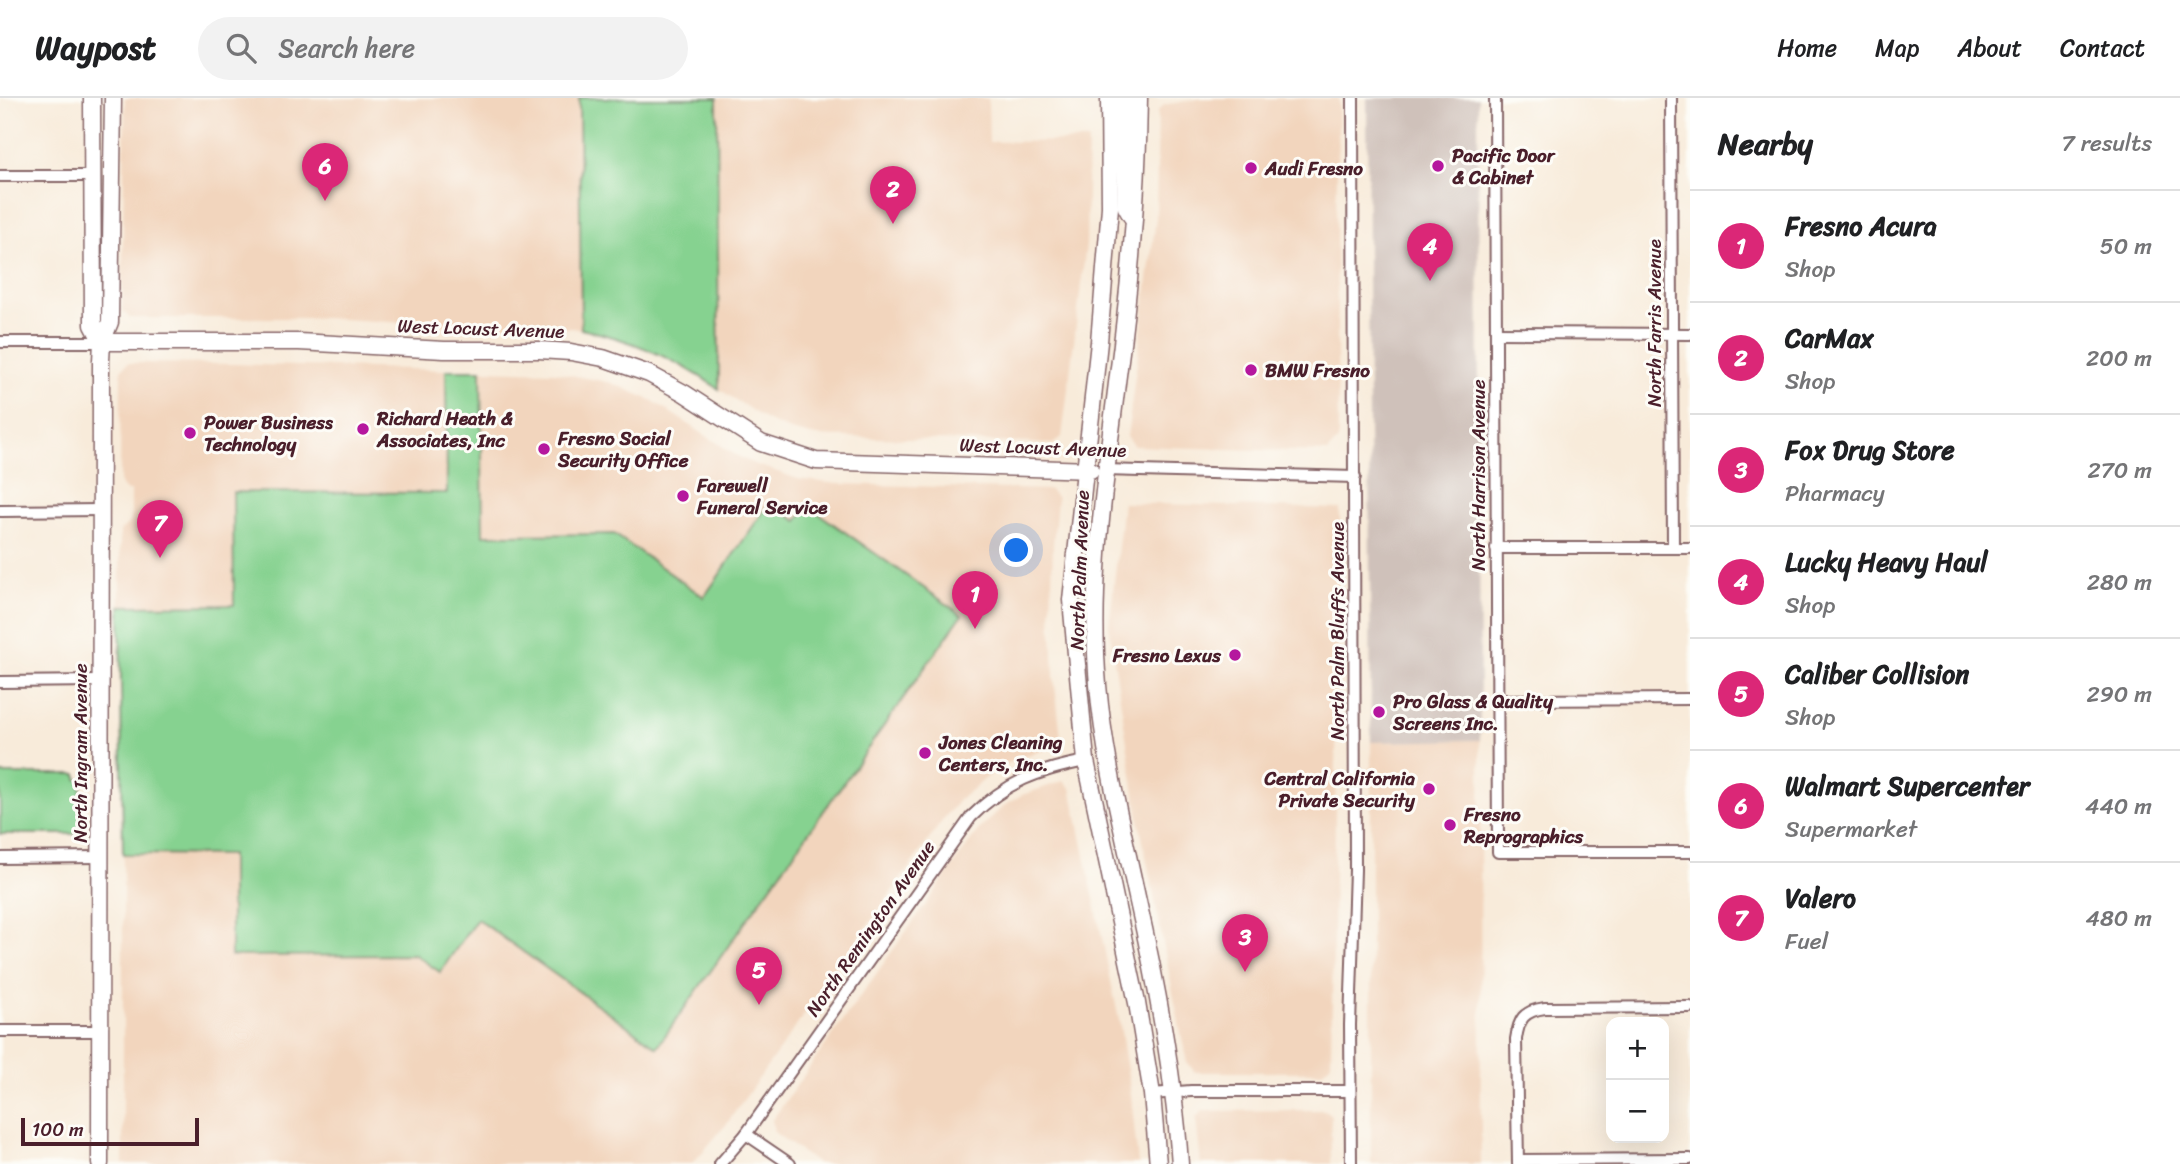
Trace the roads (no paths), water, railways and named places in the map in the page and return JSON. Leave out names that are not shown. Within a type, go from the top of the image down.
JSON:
[{"type":"main road","name":"North Ingram Avenue","points":[[92,98],[93,325],[102,342]]},
{"type":"main road","name":"North Ingram Avenue","points":[[100,1164],[102,342],[110,322],[113,98]]},
{"type":"main road","name":"North Palm Avenue","points":[[1108,98],[1110,207],[1099,342],[1071,600],[1086,761],[1137,1003],[1152,1094],[1158,1164]]},
{"type":"main road","points":[[1123,98],[1126,207],[1135,224]]},
{"type":"main road","name":"North Palm Avenue","points":[[1139,98],[1135,224],[1119,374],[1105,470],[1095,610],[1098,685],[1107,751],[1164,1027],[1180,1164]]},
{"type":"main road","name":"West Locust Avenue","points":[[102,342],[309,342],[444,350],[570,352],[603,358],[649,374],[684,393],[761,443],[816,461],[1105,470]]},
{"type":"main road","points":[[1086,761],[1095,764],[1098,769],[1121,868],[1141,915]]},
{"type":"street","name":"North Palm Bluffs Avenue","points":[[1351,1164],[1355,870],[1353,98]]},
{"type":"street","name":"North Harrison Avenue","points":[[1495,98],[1498,852],[1690,852]]},
{"type":"street","name":"North Farris Avenue","points":[[1671,98],[1673,548]]},
{"type":"street","points":[[0,176],[92,176]]},
{"type":"street","points":[[1496,333],[1690,334]]},
{"type":"street","name":"West Locust Avenue","points":[[0,342],[102,342]]},
{"type":"street","name":"West Locust Avenue","points":[[1105,470],[1355,477]]},
{"type":"street","points":[[0,511],[101,510]]},
{"type":"street","points":[[1496,548],[1690,548]]},
{"type":"street","points":[[0,682],[101,681]]},
{"type":"street","points":[[1496,700],[1690,699]]},
{"type":"street","name":"North Remington Avenue","points":[[720,1164],[746,1134],[971,817],[998,793],[1027,776],[1086,761]]},
{"type":"street","points":[[0,858],[100,857]]},
{"type":"street","points":[[1690,1007],[1533,1010],[1523,1016],[1516,1039],[1518,1162],[1690,1159]]},
{"type":"street","points":[[0,1031],[100,1031]]},
{"type":"street","points":[[1152,1094],[1350,1091]]},
{"type":"street","points":[[746,1134],[790,1164]]},
{"type":"place","name":"Pacific Door & Cabinet","points":[[1438,166]]},
{"type":"place","name":"Audi Fresno","points":[[1251,168]]},
{"type":"place","name":"Walmart Supercenter","points":[[325,201]]},
{"type":"place","name":"CarMax","points":[[893,224]]},
{"type":"place","name":"Lucky Heavy Haul","points":[[1430,281]]},
{"type":"place","name":"BMW Fresno","points":[[1251,370]]},
{"type":"place","name":"Richard Heath & Associates, Inc","points":[[363,429]]},
{"type":"place","name":"Power Business Technology","points":[[190,433]]},
{"type":"place","name":"Fresno Social Security Office","points":[[544,449]]},
{"type":"place","name":"Farewell Funeral Service","points":[[683,496]]},
{"type":"place","name":"Valero","points":[[160,558]]},
{"type":"place","name":"Fresno Acura","points":[[975,629]]},
{"type":"place","name":"Fresno Lexus","points":[[1235,655]]},
{"type":"place","name":"Pro Glass & Quality Screens Inc.","points":[[1379,712]]},
{"type":"place","name":"Jones Cleaning Centers, Inc.","points":[[925,753]]},
{"type":"place","name":"Central California Private Security","points":[[1429,789]]},
{"type":"place","name":"Fresno Reprographics","points":[[1450,825]]},
{"type":"place","name":"Fox Drug Store","points":[[1245,972]]},
{"type":"place","name":"Caliber Collision","points":[[759,1005]]}]
